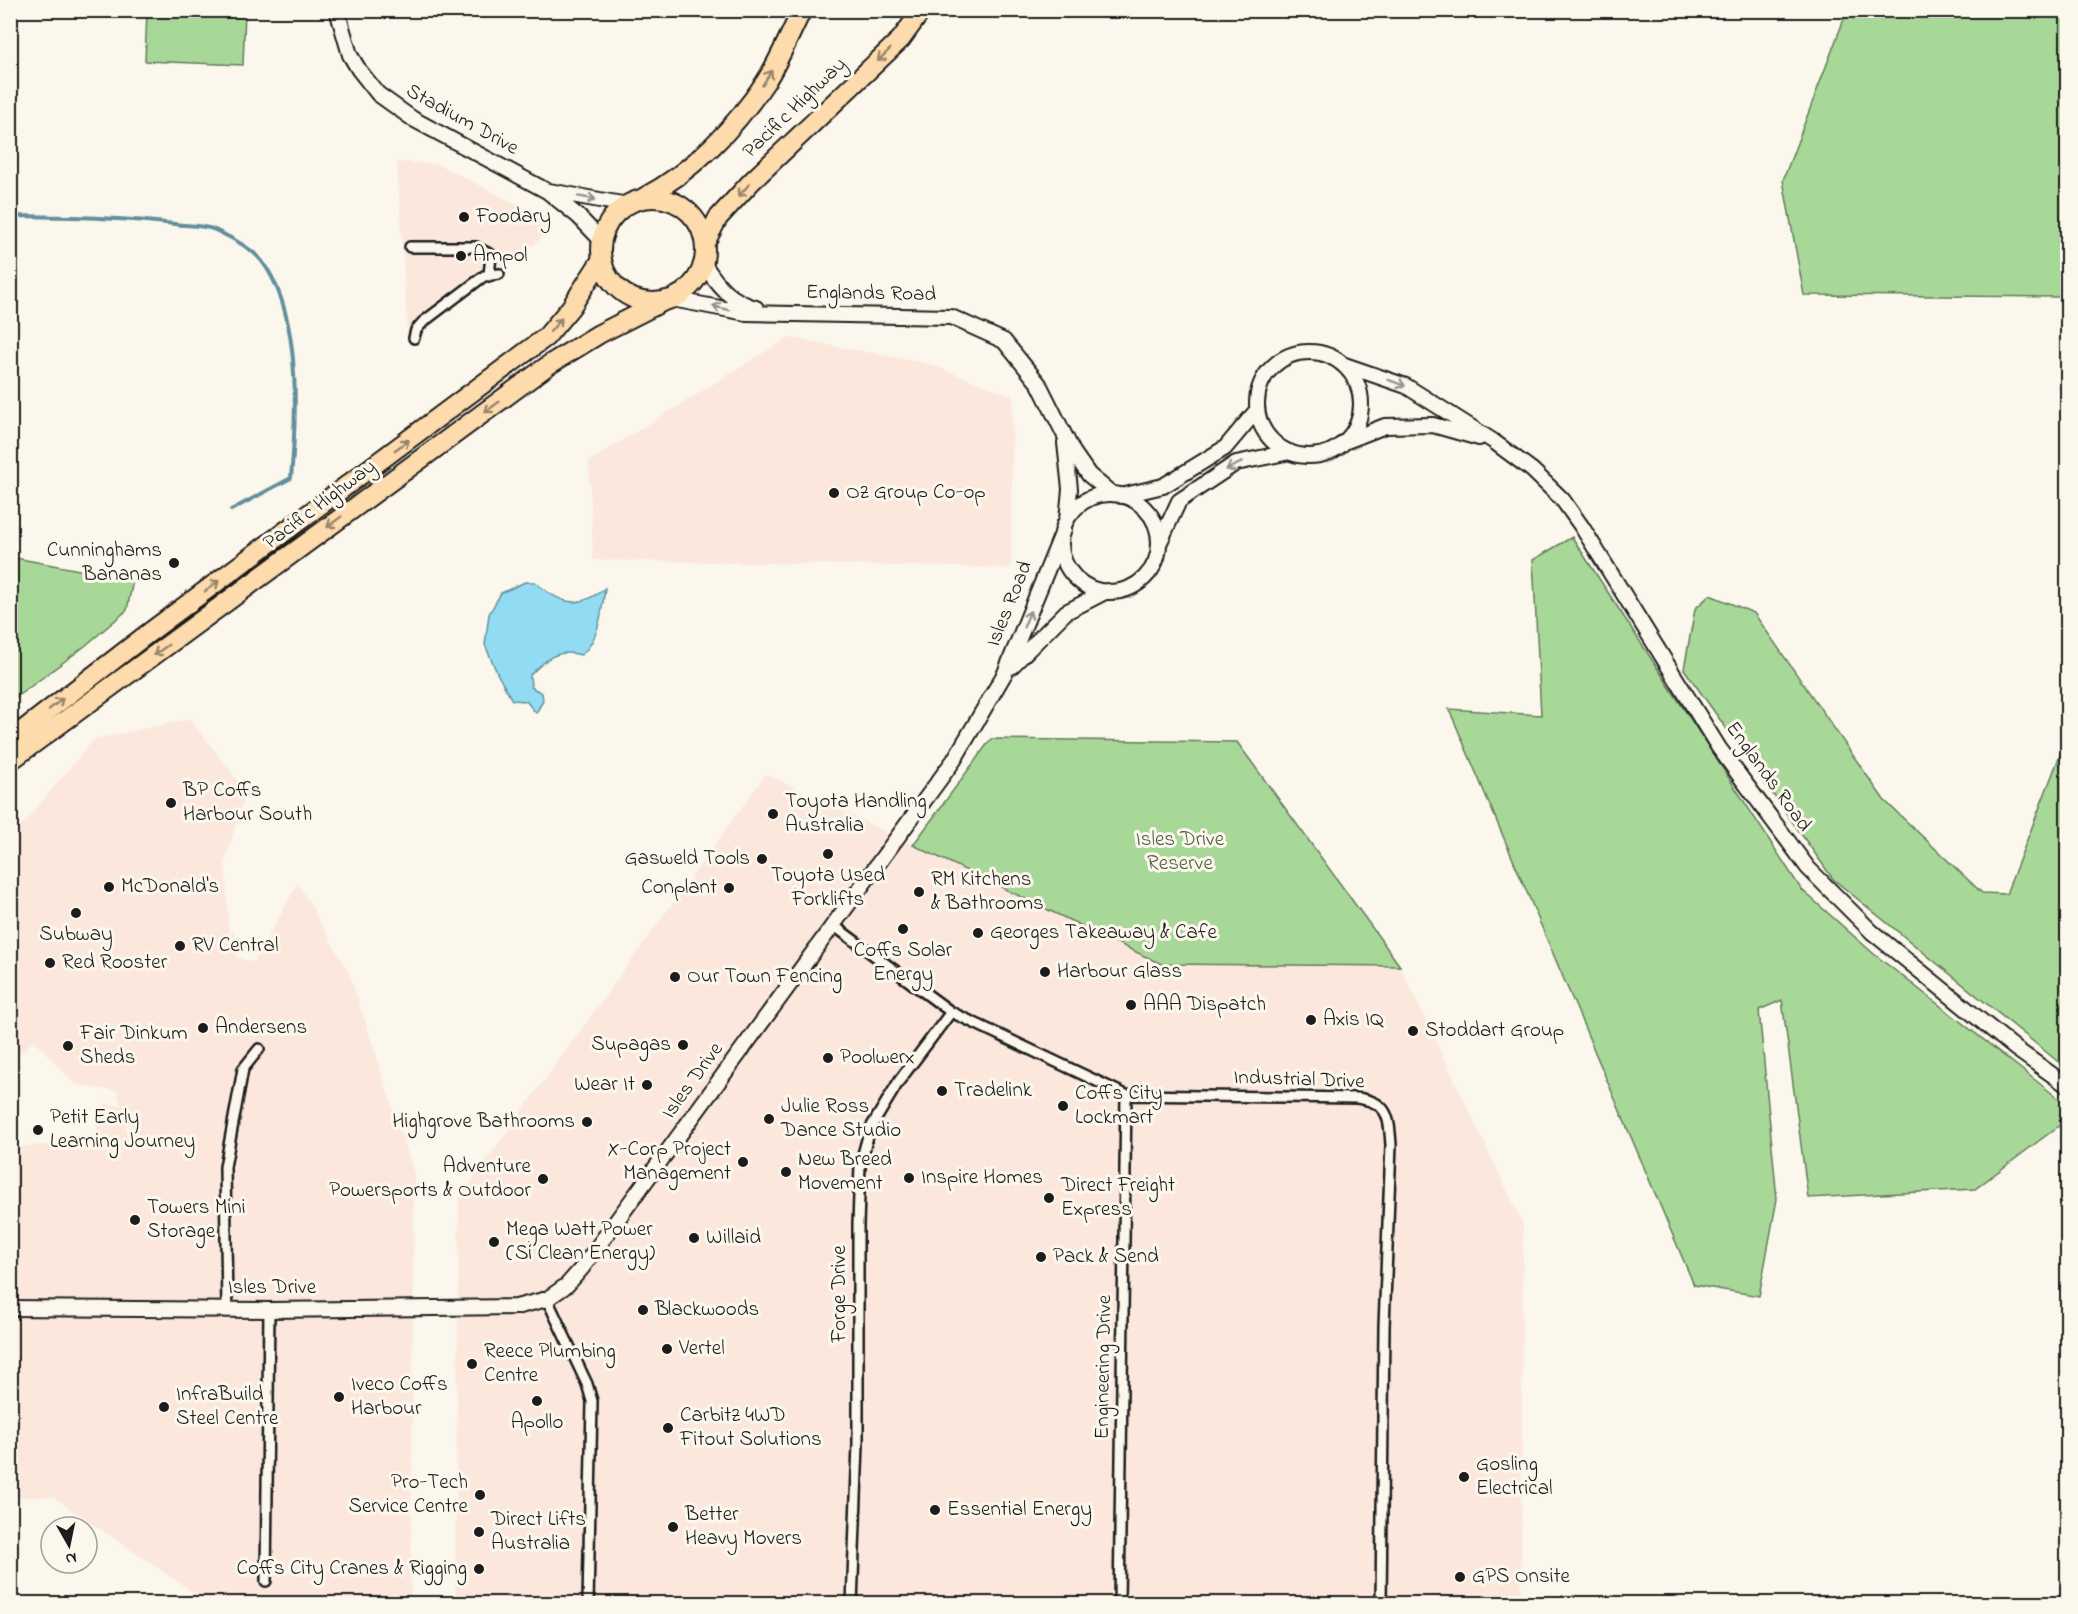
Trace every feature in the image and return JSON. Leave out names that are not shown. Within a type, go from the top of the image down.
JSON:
[{"type":"highway","name":"Pacific Highway","points":[[633,203],[667,185],[732,125],[765,82],[802,10]]},
{"type":"highway","name":"Pacific Highway","points":[[705,243],[718,218],[751,182],[901,39],[922,10]]},
{"type":"highway","points":[[656,198],[674,202],[689,212],[700,226],[705,243],[704,264],[697,280],[685,292],[669,299],[652,302],[634,299],[619,290],[608,276],[602,250],[608,225],[616,213],[633,203],[656,198]]},
{"type":"highway","name":"Pacific Highway","points":[[10,740],[155,628],[546,337],[571,308],[602,250]]},
{"type":"highway","name":"Pacific Highway","points":[[10,761],[550,364],[599,334],[669,299]]},
{"type":"street","name":"Stadium Drive","points":[[337,10],[350,55],[369,84],[387,101],[413,119],[547,191],[578,216],[602,250]]},
{"type":"street","name":"Stadium Drive","points":[[547,191],[633,203]]},
{"type":"street","points":[[410,248],[476,247],[491,255],[489,276]]},
{"type":"street","points":[[704,264],[722,290],[735,300],[770,312]]},
{"type":"street","points":[[414,338],[416,330],[423,322],[484,276],[499,274]]},
{"type":"street","name":"Englands Road","points":[[669,299],[730,311],[951,317],[1004,342],[1039,384],[1062,430],[1073,452],[1089,475],[1117,495],[1138,503],[1151,516],[1159,534],[1155,563],[1143,579],[1126,589],[1107,591],[1088,586],[1073,574],[1064,558],[1062,548],[1069,475],[1062,430]]},
{"type":"street","name":"Englands Road","points":[[1065,525],[1072,513],[1094,497],[1163,486],[1225,448],[1257,410],[1258,392],[1266,375],[1272,367],[1288,357],[1316,352],[1334,358],[1342,364],[1406,386],[1493,441],[1532,470],[1562,499],[1582,527],[1719,748],[1808,868],[1872,932],[2016,1049],[2067,1086]]},
{"type":"street","points":[[1342,364],[1349,370],[1359,388],[1361,407],[1356,426],[1344,442]]},
{"type":"street","points":[[1257,410],[1268,436],[1290,452]]},
{"type":"street","name":"Englands Road","points":[[1159,544],[1179,501],[1236,463],[1290,452],[1299,455],[1317,455],[1385,426],[1433,426],[1493,441]]},
{"type":"street","name":"Isles Road","points":[[1005,673],[1065,525]]},
{"type":"street","name":"Isles Road","points":[[1005,673],[1066,612],[1107,591]]},
{"type":"street","name":"Isles Drive","points":[[10,1308],[269,1310],[506,1308],[548,1299],[567,1285],[582,1268],[954,760],[1005,673]]},
{"type":"street","name":"Industrial Drive","points":[[833,925],[951,1012],[1126,1095],[1357,1098],[1374,1100],[1383,1108],[1390,1128],[1391,1145],[1384,1327],[1381,1604]]},
{"type":"street","name":"Forge Drive","points":[[852,1604],[858,1444],[858,1225],[861,1165],[870,1129],[899,1081],[951,1012]]},
{"type":"street","points":[[227,1309],[225,1167],[243,1069],[259,1049]]},
{"type":"street","name":"Engineering Drive","points":[[1119,1604],[1126,1095]]},
{"type":"street","points":[[548,1299],[587,1384],[592,1401],[588,1604]]},
{"type":"street","points":[[266,1581],[269,1310]]},
{"type":"shaded area","name":"Ampol","points":[[397,162],[438,164],[549,221],[549,232],[429,327],[408,338]]},
{"type":"shaded area","points":[[789,337],[929,364],[1013,396],[1011,568],[593,560],[589,461]]},
{"type":"shaded area","points":[[190,719],[246,791],[225,861],[229,934],[226,937],[234,931],[237,957],[254,962],[298,883],[350,975],[414,1173],[411,1603],[209,1603],[99,1528],[99,1515],[79,1515],[53,1497],[11,1497],[11,1148],[93,1140],[105,1103],[121,1106],[117,1091],[75,1085],[34,1040],[17,1057],[11,1059],[11,838],[94,739]]},
{"type":"shaded area","points":[[766,774],[1161,964],[1400,966],[1523,1224],[1521,1603],[455,1604],[459,1198]]},
{"type":"green space","points":[[147,11],[245,11],[243,65],[145,61]]},
{"type":"green space","points":[[1847,11],[2067,11],[2067,297],[1804,295],[1783,180]]},
{"type":"green space","points":[[1572,537],[1801,889],[1874,954],[2067,1105],[2067,1117],[2064,1122],[1975,1189],[1808,1198],[1782,1000],[1759,1010],[1777,1199],[1759,1296],[1694,1285],[1449,709],[1541,715],[1533,560]]},
{"type":"green space","points":[[10,557],[133,580],[127,610],[85,646],[11,701]]},
{"type":"green space","points":[[1710,595],[1754,613],[1884,800],[1982,893],[2006,894],[2067,737],[2067,1069],[1833,879],[1684,669],[1695,609]]},
{"type":"green space","name":"Isles Drive Reserve","points":[[991,739],[1237,742],[1400,966],[1161,964],[913,845]]},
{"type":"water","points":[[525,582],[535,582],[552,595],[569,602],[586,600],[605,588],[599,624],[587,649],[581,655],[565,653],[552,656],[530,675],[531,687],[542,693],[543,701],[536,713],[526,701],[512,700],[485,645],[489,614],[501,593]]},
{"type":"waterway","points":[[10,216],[113,219],[206,227],[240,243],[261,260],[274,282],[284,307],[290,335],[295,395],[291,478],[231,510]]},
{"type":"place","name":"Foodary","points":[[464,217]]},
{"type":"place","name":"Ampol","points":[[461,256]]},
{"type":"place","name":"Oz Group Co-op","points":[[834,493]]},
{"type":"place","name":"Cunninghams Bananas","points":[[174,563]]},
{"type":"place","name":"BP Coffs Harbour South","points":[[171,803]]},
{"type":"place","name":"Toyota Handling Australia","points":[[773,814]]},
{"type":"place","name":"Toyota Used Forklifts","points":[[828,854]]},
{"type":"place","name":"Gasweld Tools","points":[[762,859]]},
{"type":"place","name":"McDonald's","points":[[109,887]]},
{"type":"place","name":"Conplant","points":[[729,888]]},
{"type":"place","name":"RM Kitchens & Bathrooms","points":[[919,892]]},
{"type":"place","name":"Subway","points":[[76,913]]},
{"type":"place","name":"Coffs Solar Energy","points":[[903,929]]},
{"type":"place","name":"Georges Takeaway & Cafe","points":[[978,933]]},
{"type":"place","name":"RV Central","points":[[180,946]]},
{"type":"place","name":"Red Rooster","points":[[50,963]]},
{"type":"place","name":"Harbour Glass","points":[[1045,972]]},
{"type":"place","name":"Our Town Fencing","points":[[675,977]]},
{"type":"place","name":"AAA Dispatch","points":[[1131,1005]]},
{"type":"place","name":"Axis IQ","points":[[1311,1020]]},
{"type":"place","name":"Andersens","points":[[203,1028]]},
{"type":"place","name":"Stoddart Group","points":[[1413,1031]]},
{"type":"place","name":"Supagas","points":[[683,1045]]},
{"type":"place","name":"Fair Dinkum Sheds","points":[[68,1046]]},
{"type":"place","name":"Poolwerx","points":[[828,1058]]},
{"type":"place","name":"Wear It","points":[[647,1085]]},
{"type":"place","name":"Tradelink","points":[[942,1091]]},
{"type":"place","name":"Coffs City Lockmart","points":[[1063,1106]]},
{"type":"place","name":"Julie Ross Dance Studio","points":[[769,1119]]},
{"type":"place","name":"Highgrove Bathrooms","points":[[587,1122]]},
{"type":"place","name":"Petit Early Learning Journey","points":[[38,1130]]},
{"type":"place","name":"X-Corp Project Management","points":[[743,1162]]},
{"type":"place","name":"New Breed Movement","points":[[786,1172]]},
{"type":"place","name":"Inspire Homes","points":[[909,1178]]},
{"type":"place","name":"Adventure Powersports & Outdoor","points":[[543,1179]]},
{"type":"place","name":"Direct Freight Express","points":[[1049,1198]]},
{"type":"place","name":"Towers Mini Storage","points":[[135,1220]]},
{"type":"place","name":"Willaid","points":[[694,1238]]},
{"type":"place","name":"Mega Watt Power (Si Clean Energy)","points":[[494,1242]]},
{"type":"place","name":"Pack & Send","points":[[1041,1257]]},
{"type":"place","name":"Blackwoods","points":[[643,1310]]},
{"type":"place","name":"Vertel","points":[[667,1349]]},
{"type":"place","name":"Reece Plumbing Centre","points":[[472,1364]]},
{"type":"place","name":"Iveco Coffs Harbour","points":[[339,1397]]},
{"type":"place","name":"Apollo","points":[[537,1401]]},
{"type":"place","name":"InfraBuild Steel Centre","points":[[164,1407]]},
{"type":"place","name":"Carbitz 4WD Fitout Solutions","points":[[668,1428]]},
{"type":"place","name":"Gosling Electrical","points":[[1464,1477]]},
{"type":"place","name":"Pro-Tech Service Centre","points":[[480,1495]]},
{"type":"place","name":"Essential Energy","points":[[935,1510]]},
{"type":"place","name":"Better Heavy Movers","points":[[673,1527]]},
{"type":"place","name":"Direct Lifts Australia","points":[[479,1532]]},
{"type":"place","name":"Coffs City Cranes & Rigging","points":[[479,1569]]},
{"type":"place","name":"GPS Onsite","points":[[1460,1577]]}]
